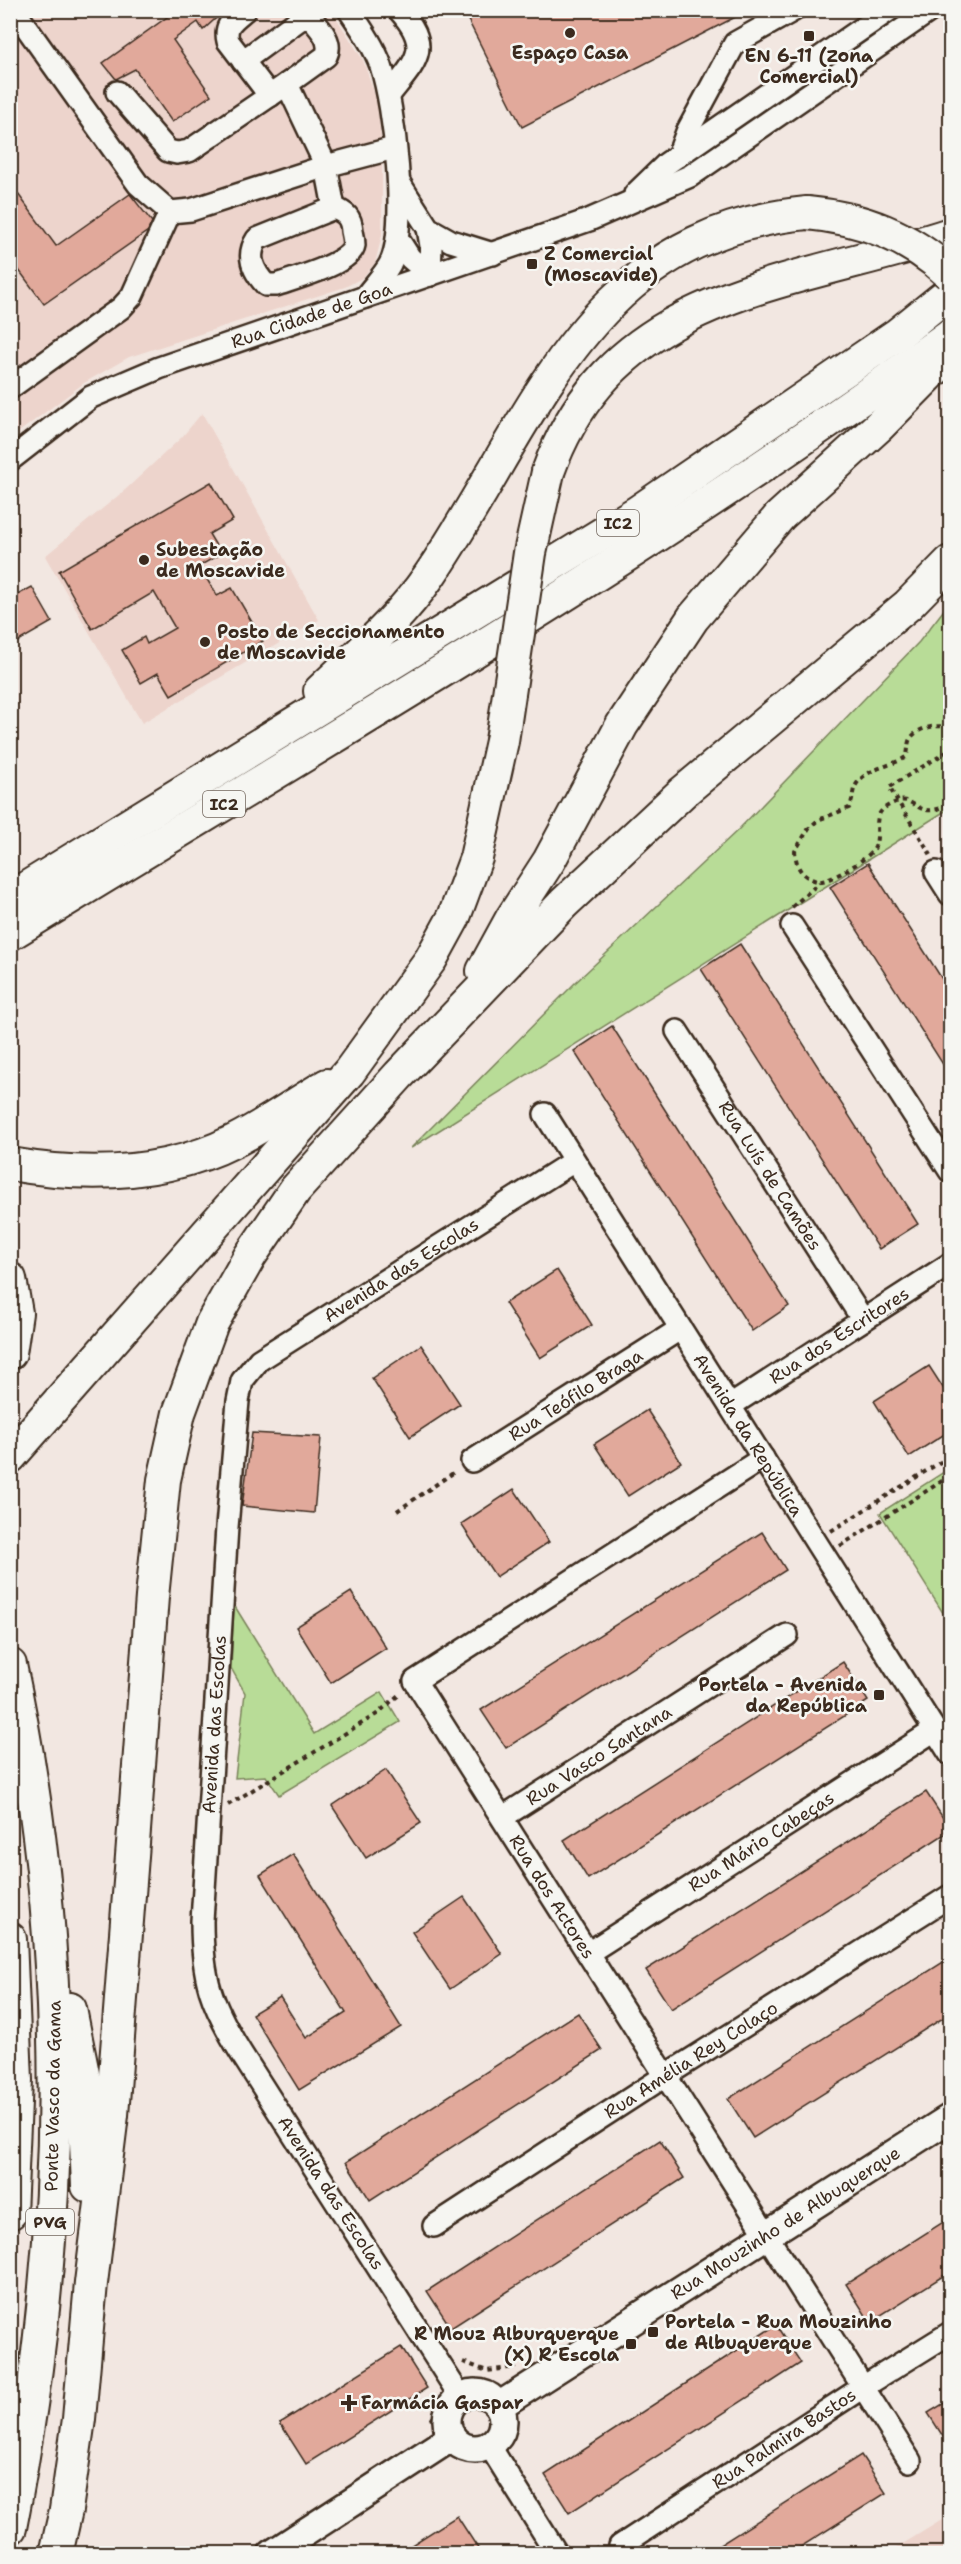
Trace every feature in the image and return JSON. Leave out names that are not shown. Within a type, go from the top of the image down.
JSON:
[{"type":"highway","points":[[274,736],[367,648],[427,579],[470,512],[543,387],[595,319],[626,289],[690,244],[724,229],[757,220],[807,213],[865,222],[902,238],[930,255],[951,274]]},
{"type":"highway","points":[[10,1457],[349,1072],[431,959],[454,916],[468,883],[485,826],[501,741],[530,553],[548,472],[568,425],[591,392],[613,368],[646,340],[679,319],[738,293],[951,234]]},
{"type":"highway","name":"IC2","points":[[10,898],[688,478],[898,334],[951,292]]},
{"type":"highway","name":"IC2","points":[[10,934],[631,555],[826,425],[951,334]]},
{"type":"highway","points":[[465,1006],[512,918],[544,869],[622,724],[693,618],[780,516],[878,427],[951,354]]},
{"type":"highway","points":[[56,2553],[66,2510],[79,2419],[91,2283],[112,2115],[152,1597],[164,1480],[179,1413],[212,1323],[271,1224],[296,1190],[465,1006],[564,903],[634,836],[733,748],[908,605],[951,562]]},
{"type":"highway","points":[[10,1164],[86,1172],[110,1172],[171,1163],[232,1142],[349,1072]]},
{"type":"highway","points":[[10,1279],[16,1313],[10,1353]]},
{"type":"highway","name":"Ponte Vasco da Gama","points":[[10,1665],[33,1779],[50,1913],[56,2031],[54,2165],[40,2339],[10,2528]]},
{"type":"highway","points":[[50,1913],[83,2074],[91,2283]]},
{"type":"highway","name":"Ponte Vasco da Gama","points":[[10,1940],[13,2038],[10,2213]]},
{"type":"main road","name":"Rua Mouzinho de Albuquerque","points":[[499,2406],[951,2118]]},
{"type":"main road","points":[[467,2393],[482,2393],[499,2406],[503,2422],[501,2431],[489,2445],[479,2449],[469,2448],[452,2437],[446,2419],[453,2402],[460,2396],[467,2393]]},
{"type":"main road","points":[[272,2553],[452,2437]]},
{"type":"street","points":[[14,10],[138,184],[170,212],[191,210],[326,166],[394,148]]},
{"type":"street","points":[[245,10],[228,24],[226,31],[228,41],[243,61],[278,90],[326,166],[334,208]]},
{"type":"street","points":[[349,10],[363,29],[380,63],[390,94],[394,148],[400,184],[398,239],[390,263],[365,297]]},
{"type":"street","points":[[390,94],[417,58],[418,45],[411,24],[399,10]]},
{"type":"street","points":[[678,156],[735,44],[794,10]]},
{"type":"street","name":"Rua Cidade de Goa","points":[[627,202],[666,164],[889,10]]},
{"type":"street","name":"Rua Cidade de Goa","points":[[10,460],[90,397],[159,368],[589,220],[690,176],[931,10]]},
{"type":"street","points":[[117,92],[168,151],[177,153],[189,151],[326,56],[330,49],[328,40],[305,12],[243,61]]},
{"type":"street","points":[[400,184],[428,228],[431,246],[430,275]]},
{"type":"street","points":[[334,208],[345,213],[351,221],[354,246],[348,255],[339,262],[276,285],[266,285],[257,275],[251,260],[252,247],[257,239],[334,208]]},
{"type":"street","points":[[10,388],[121,308],[132,296],[170,212]]},
{"type":"street","points":[[428,228],[451,241],[494,254]]},
{"type":"street","points":[[398,239],[410,258],[430,275]]},
{"type":"street","points":[[936,873],[951,894]]},
{"type":"street","points":[[792,926],[951,1171]]},
{"type":"street","name":"Rua Luís de Camões","points":[[677,1031],[863,1320]]},
{"type":"street","name":"Avenida da República","points":[[545,1114],[951,1754]]},
{"type":"street","name":"Avenida das Escolas","points":[[460,2396],[216,2010],[210,1994],[202,1944],[207,1817],[238,1401],[242,1382],[259,1360],[574,1161]]},
{"type":"street","name":"Rua dos Escritores","points":[[729,1407],[951,1264]]},
{"type":"street","name":"Rua Teófilo Braga","points":[[472,1461],[680,1329]]},
{"type":"street","points":[[415,1681],[763,1458]]},
{"type":"street","name":"Rua Vasco Santana","points":[[503,1817],[787,1635]]},
{"type":"street","name":"Rua dos Actores","points":[[415,1681],[910,2461]]},
{"type":"street","name":"Rua Mário Cabeças","points":[[588,1953],[935,1730]]},
{"type":"street","name":"Rua Amélia Rey Colaço","points":[[434,2226],[665,2076],[951,1896]]},
{"type":"street","name":"Rua Palmira Bastos","points":[[620,2546],[863,2387],[951,2333]]},
{"type":"street","points":[[489,2445],[557,2553]]},
{"type":"path","points":[[820,882],[802,873],[797,864],[795,851],[809,828],[818,820],[849,808],[854,789],[861,779],[870,771],[896,763],[906,757],[909,740],[920,730],[937,726],[951,727]]},
{"type":"path","points":[[936,873],[930,852],[889,787],[951,750]]},
{"type":"path","points":[[792,926],[784,914],[820,882],[831,879],[869,855],[875,846],[875,819],[882,810],[897,801],[908,801],[922,811],[937,811],[951,804]]},
{"type":"path","points":[[826,1535],[951,1456]]},
{"type":"path","points":[[397,1511],[472,1461]]},
{"type":"path","points":[[839,1546],[951,1476]]},
{"type":"path","points":[[832,1545],[838,1555]]},
{"type":"path","points":[[207,1817],[377,1714],[415,1681]]},
{"type":"path","points":[[586,2553],[593,2549]]},
{"type":"shaded area","points":[[11,11],[332,11],[363,60],[378,104],[382,154],[382,235],[375,263],[362,278],[345,287],[129,357],[84,383],[11,438]]},
{"type":"shaded area","name":"Subestação de Moscavide","points":[[202,413],[319,620],[142,723],[45,556],[125,490],[182,437]]},
{"type":"shaded area","points":[[950,2515],[950,2553],[888,2553]]},
{"type":"green space","points":[[950,602],[950,808],[411,1148],[576,982],[739,829],[919,642]]},
{"type":"green space","points":[[950,1468],[950,1624],[880,1513]]},
{"type":"green space","points":[[234,1605],[314,1734],[382,1692],[400,1722],[279,1795],[266,1776],[235,1778],[245,1693],[231,1668]]},
{"type":"building","points":[[177,10],[225,10],[203,30],[198,22],[173,40],[211,95],[172,122],[135,69],[116,79],[103,63]]},
{"type":"building","points":[[463,10],[749,10],[522,127]]},
{"type":"building","points":[[10,183],[56,246],[130,194],[152,222],[148,231],[44,304],[10,258]]},
{"type":"building","points":[[211,482],[233,520],[209,534],[221,554],[199,566],[217,596],[232,588],[263,641],[171,695],[158,673],[141,683],[122,650],[144,637],[147,644],[175,628],[154,592],[92,629],[59,571]]},
{"type":"building","points":[[32,587],[52,622],[10,646],[10,599]]},
{"type":"building","points":[[868,863],[951,993],[951,1077],[830,887]]},
{"type":"building","points":[[740,944],[918,1224],[879,1249],[701,969]]},
{"type":"building","points":[[612,1026],[789,1306],[752,1331],[574,1051]]},
{"type":"building","points":[[557,1270],[592,1325],[540,1358],[505,1303]]},
{"type":"building","points":[[421,1345],[460,1404],[410,1437],[372,1378]]},
{"type":"building","points":[[929,1366],[951,1400],[951,1430],[909,1457],[874,1401]]},
{"type":"building","points":[[647,1410],[681,1462],[628,1496],[594,1444]]},
{"type":"building","points":[[252,1433],[321,1437],[314,1513],[242,1506]]},
{"type":"building","points":[[514,1489],[549,1542],[496,1577],[461,1524]]},
{"type":"building","points":[[762,1532],[786,1570],[506,1748],[481,1710]]},
{"type":"building","points":[[351,1592],[386,1648],[331,1683],[296,1627]]},
{"type":"building","points":[[843,1662],[868,1701],[588,1879],[564,1840]]},
{"type":"building","points":[[386,1770],[421,1823],[366,1858],[332,1806]]},
{"type":"building","points":[[926,1792],[951,1830],[671,2009],[646,1970]]},
{"type":"building","points":[[293,1854],[401,2027],[299,2090],[252,2014],[280,1997],[306,2038],[346,2013],[260,1875]]},
{"type":"building","points":[[464,1897],[502,1954],[450,1989],[412,1932]]},
{"type":"building","points":[[951,1957],[951,2013],[753,2138],[728,2099]]},
{"type":"building","points":[[578,2013],[602,2050],[370,2200],[346,2162]]},
{"type":"building","points":[[660,2140],[684,2178],[451,2328],[427,2291]]},
{"type":"building","points":[[951,2217],[951,2271],[870,2322],[846,2284]]},
{"type":"building","points":[[776,2325],[801,2363],[569,2513],[545,2475]]},
{"type":"building","points":[[401,2347],[427,2388],[306,2464],[280,2423]]},
{"type":"building","points":[[951,2399],[951,2449],[928,2413]]},
{"type":"building","points":[[861,2455],[886,2493],[791,2553],[707,2553]]},
{"type":"building","points":[[457,2516],[481,2553],[399,2553]]},
{"type":"place","name":"Espaço Casa","points":[[570,33]]},
{"type":"place","name":"EN 6-11 (Zona Comercial)","points":[[809,36]]},
{"type":"place","name":"Z Comercial (Moscavide)","points":[[532,264]]},
{"type":"place","name":"Subestação de Moscavide","points":[[144,560]]},
{"type":"place","name":"Posto de Seccionamento de Moscavide","points":[[205,642]]},
{"type":"place","name":"Portela - Avenida da República","points":[[879,1695]]},
{"type":"place","name":"Portela - Rua Mouzinho de Albuquerque","points":[[653,2332]]},
{"type":"place","name":"R Mouz Alburquerque (X) R Escola","points":[[631,2344]]},
{"type":"place","name":"Farmácia Gaspar","points":[[349,2403]]}]
